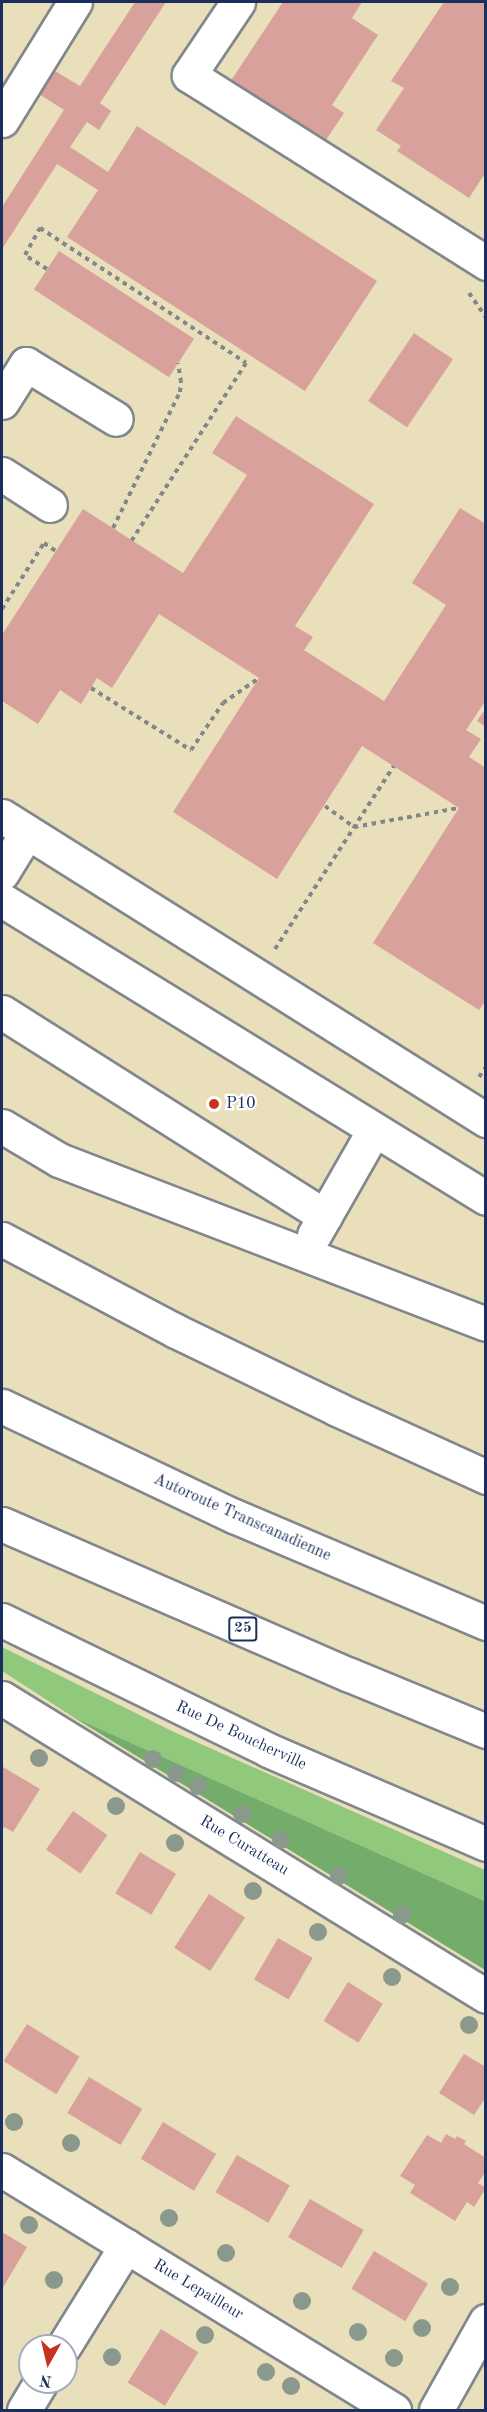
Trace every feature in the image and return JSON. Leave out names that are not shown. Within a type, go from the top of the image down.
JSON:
[{"type":"main road","points":[[2,120],[75,2]]},
{"type":"main road","points":[[238,2],[189,75],[486,263]]},
{"type":"main road","points":[[2,402],[26,364],[116,419]]},
{"type":"main road","points":[[2,474],[50,505]]},
{"type":"main road","points":[[2,873],[14,824],[486,1120]]},
{"type":"main road","points":[[2,900],[486,1198]]},
{"type":"main road","points":[[2,1012],[325,1216]]},
{"type":"main road","points":[[2,1126],[59,1160],[486,1324]]},
{"type":"main road","points":[[303,1253],[374,1130]]},
{"type":"main road","points":[[2,1239],[176,1331],[337,1409],[486,1477]]},
{"type":"main road","name":"Autoroute Transcanadienne","points":[[2,1406],[205,1503],[486,1623]]},
{"type":"main road","name":"25","points":[[2,1524],[350,1675],[486,1731]]},
{"type":"main road","name":"Rue De Boucherville","points":[[2,1620],[268,1750],[486,1844]]},
{"type":"main road","name":"Rue Curatteau","points":[[2,1698],[486,1995]]},
{"type":"main road","name":"Rue Lepailleur","points":[[2,2170],[394,2410]]},
{"type":"main road","points":[[71,2334],[126,2246]]},
{"type":"main road","points":[[436,2410],[486,2321]]},
{"type":"main road","points":[[24,2410],[34,2394]]},
{"type":"path","points":[[47,269],[25,255],[40,228],[246,363],[132,540]]},
{"type":"path","points":[[113,528],[180,392],[182,382],[178,363]]},
{"type":"path","points":[[2,609],[44,543],[56,551]]},
{"type":"path","points":[[91,688],[191,750],[223,703],[259,678]]},
{"type":"path","points":[[274,951],[394,766]]},
{"type":"path","points":[[325,806],[354,827],[459,808]]},
{"type":"green space","points":[[2,1647],[174,1732],[485,1870],[485,1901],[73,1717],[2,1671]]},
{"type":"green space","points":[[73,1717],[485,1901],[485,1970]]},
{"type":"building","points":[[135,2],[166,2],[100,103],[111,111],[99,130],[87,122],[70,147],[108,172],[137,126],[377,281],[305,391],[67,237],[98,190],[57,164],[2,249],[2,207],[64,110],[39,94],[55,71],[80,86]]},
{"type":"building","points":[[283,2],[362,2],[352,18],[378,35],[332,105],[344,113],[324,143],[230,82]]},
{"type":"building","points":[[444,2],[486,2],[486,172],[469,198],[397,151],[401,146],[376,130],[404,88],[391,81]]},
{"type":"building","points":[[59,251],[194,339],[169,377],[34,290]]},
{"type":"building","points":[[414,333],[453,359],[407,427],[368,401]]},
{"type":"building","points":[[236,416],[374,504],[295,626],[313,637],[304,650],[384,701],[446,605],[412,583],[460,508],[486,524],[486,700],[466,730],[481,739],[469,757],[486,768],[486,1000],[479,1010],[373,943],[459,808],[362,746],[277,879],[173,812],[259,678],[159,614],[112,688],[97,678],[81,704],[60,690],[38,724],[2,701],[2,635],[83,509],[183,573],[247,475],[212,453]]},
{"type":"building","points":[[486,708],[486,727],[477,721]]},
{"type":"building","points":[[3,1767],[40,1789],[13,1832],[4,1827],[2,1831]]},
{"type":"building","points":[[73,1811],[107,1835],[80,1874],[46,1850]]},
{"type":"building","points":[[140,1852],[176,1874],[151,1915],[115,1893]]},
{"type":"building","points":[[209,1894],[245,1917],[210,1971],[174,1948]]},
{"type":"building","points":[[278,1938],[313,1958],[289,2000],[254,1980]]},
{"type":"building","points":[[348,1982],[383,2004],[358,2043],[324,2021]]},
{"type":"building","points":[[27,2024],[80,2057],[56,2094],[4,2061]]},
{"type":"building","points":[[464,2054],[486,2067],[486,2097],[474,2115],[439,2093]]},
{"type":"building","points":[[89,2077],[142,2109],[121,2145],[67,2113]]},
{"type":"building","points":[[163,2122],[216,2154],[194,2191],[141,2159]]},
{"type":"building","points":[[446,2134],[466,2141],[464,2144],[486,2158],[486,2171],[478,2183],[486,2188],[474,2207],[467,2202],[455,2221],[410,2193],[415,2185],[400,2176],[427,2135],[441,2143]]},
{"type":"building","points":[[237,2155],[290,2186],[268,2223],[216,2192]]},
{"type":"building","points":[[310,2199],[364,2230],[342,2268],[288,2237]]},
{"type":"building","points":[[2,2232],[27,2247],[2,2289]]},
{"type":"building","points":[[374,2251],[428,2283],[405,2321],[351,2289]]},
{"type":"building","points":[[161,2329],[198,2352],[165,2406],[128,2382]]},
{"type":"place","name":"P10","points":[[214,1104]]}]
